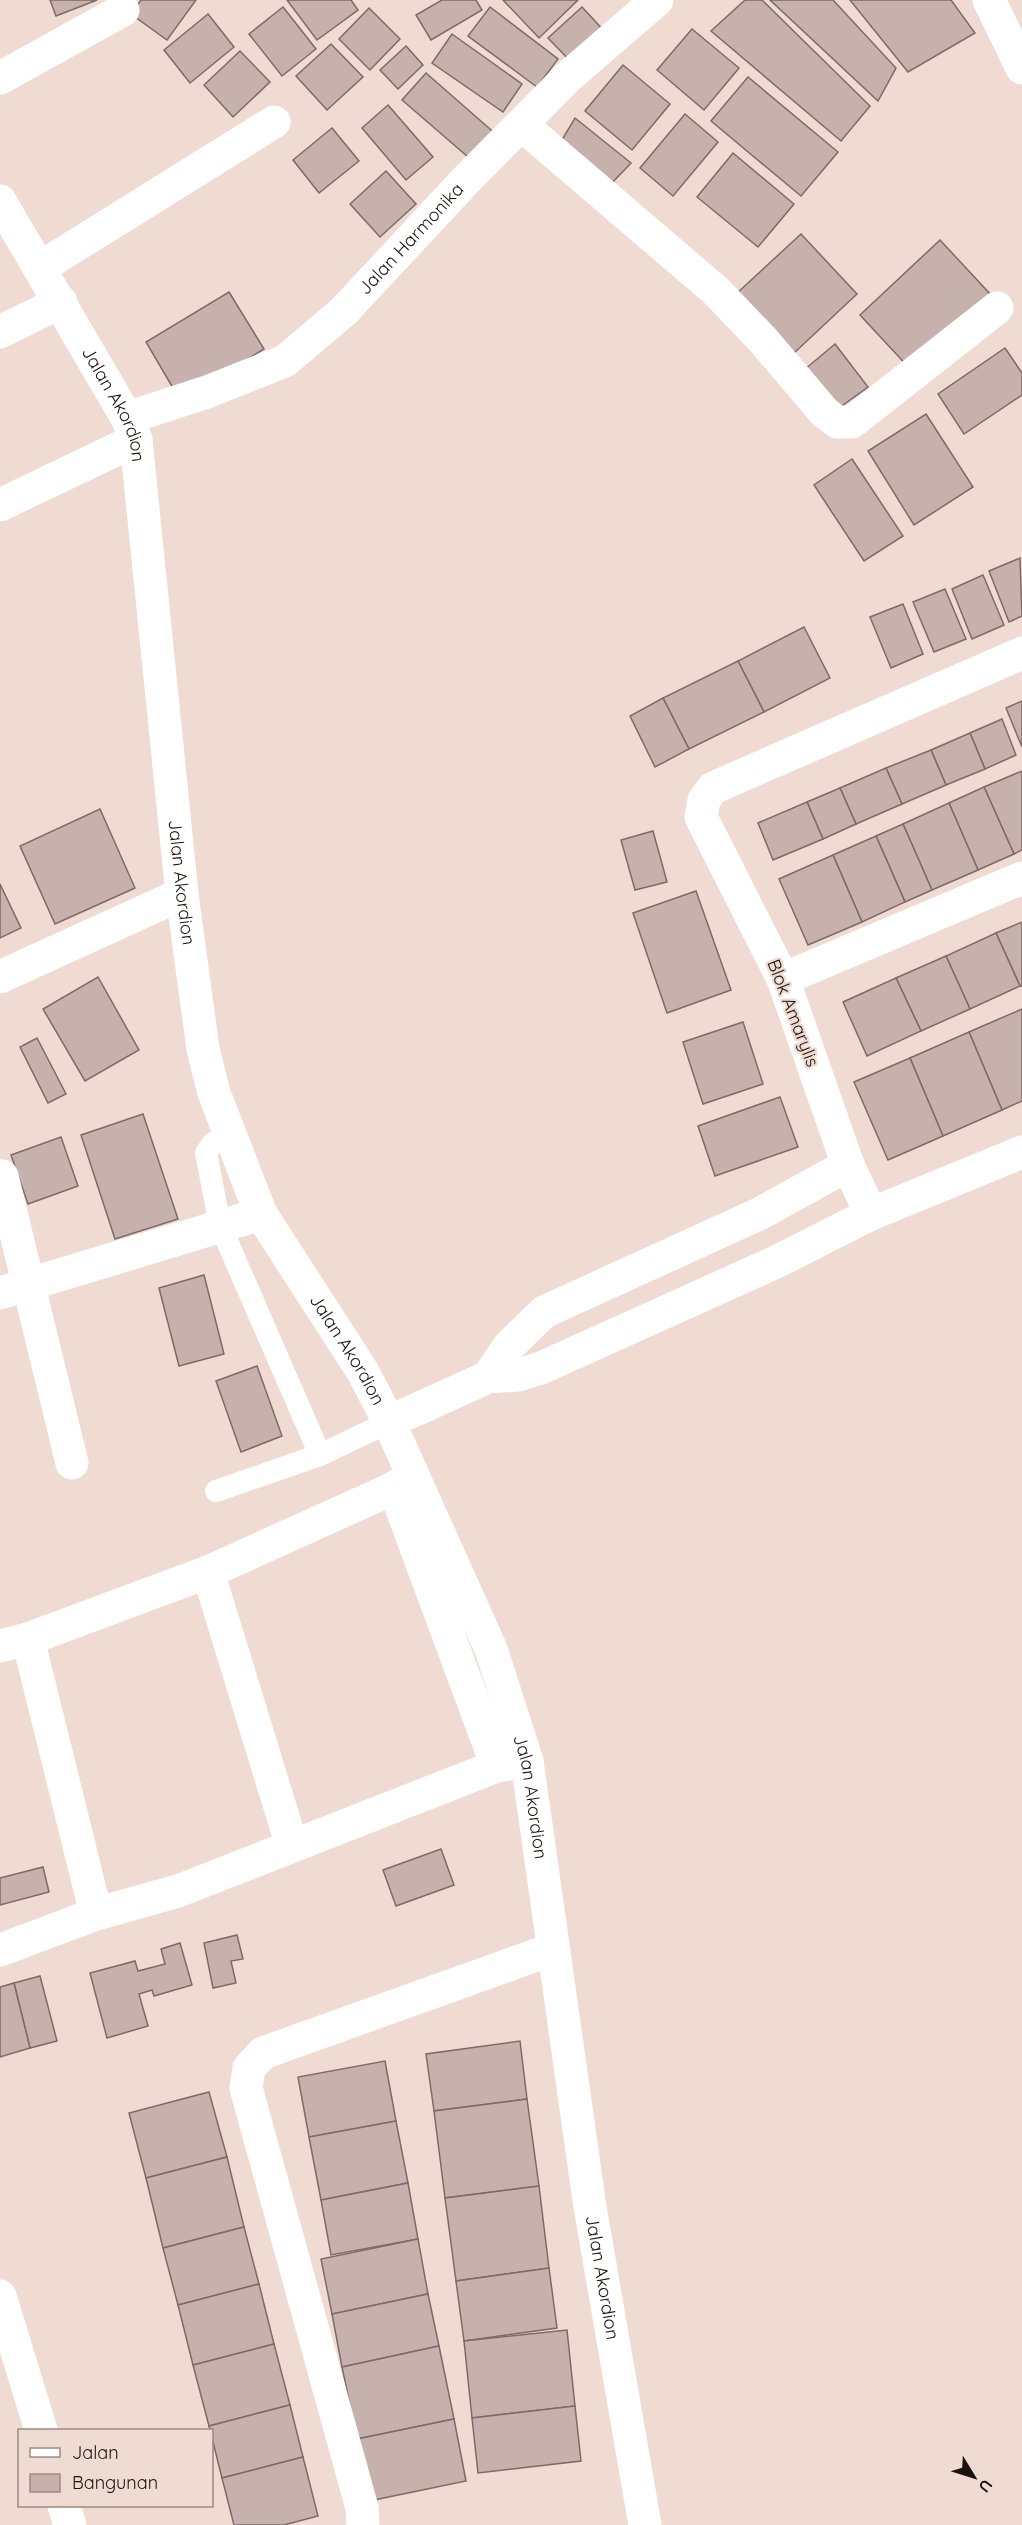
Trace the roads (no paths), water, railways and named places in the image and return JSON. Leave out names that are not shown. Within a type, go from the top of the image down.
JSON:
[{"type":"street","name":"Jalan Harmonika","points":[[0,505],[132,429],[207,392],[285,361],[344,311],[465,181],[569,76],[657,0]]},
{"type":"street","points":[[989,0],[1022,68]]},
{"type":"street","points":[[0,78],[123,10]]},
{"type":"street","points":[[41,267],[274,123]]},
{"type":"street","points":[[522,125],[716,291],[764,340],[824,412],[837,422],[852,422],[998,308]]},
{"type":"street","name":"Jalan Akordion","points":[[0,201],[41,267],[132,429],[182,894],[203,1049],[214,1093],[261,1214],[363,1372],[389,1422],[403,1482],[459,1573],[491,1649],[512,1763],[553,1949],[590,2206],[645,2525]]},
{"type":"street","points":[[0,332],[61,302]]},
{"type":"street","name":"Blok Amarylis","points":[[871,1214],[848,1165],[783,979],[701,817],[704,800],[713,788],[1022,653]]},
{"type":"street","points":[[783,979],[1022,878]]},
{"type":"street","points":[[0,977],[182,894]]},
{"type":"street","points":[[389,1422],[488,1377],[518,1376],[541,1368],[776,1262],[871,1214],[1022,1152]]},
{"type":"street","points":[[488,1377],[509,1346],[544,1312],[759,1214],[848,1165]]},
{"type":"street","points":[[2,1176],[14,1290],[72,1463]]},
{"type":"street","points":[[14,1290],[261,1214]]},
{"type":"street","points":[[759,1214],[776,1262]]},
{"type":"street","points":[[96,1914],[14,1642],[208,1572],[403,1482]]},
{"type":"street","points":[[208,1572],[292,1846]]},
{"type":"street","points":[[0,1950],[96,1914],[178,1891],[512,1763]]},
{"type":"street","points":[[363,2525],[362,2508],[246,2088],[249,2068],[263,2053],[553,1949]]},
{"type":"street","points":[[0,2296],[41,2429]]},
{"type":"street","points":[[65,2507],[70,2525]]},
{"type":"lane","points":[[228,1133],[212,1144],[206,1153],[220,1225],[320,1455]]},
{"type":"lane","points":[[216,1491],[320,1455],[389,1422]]}]
